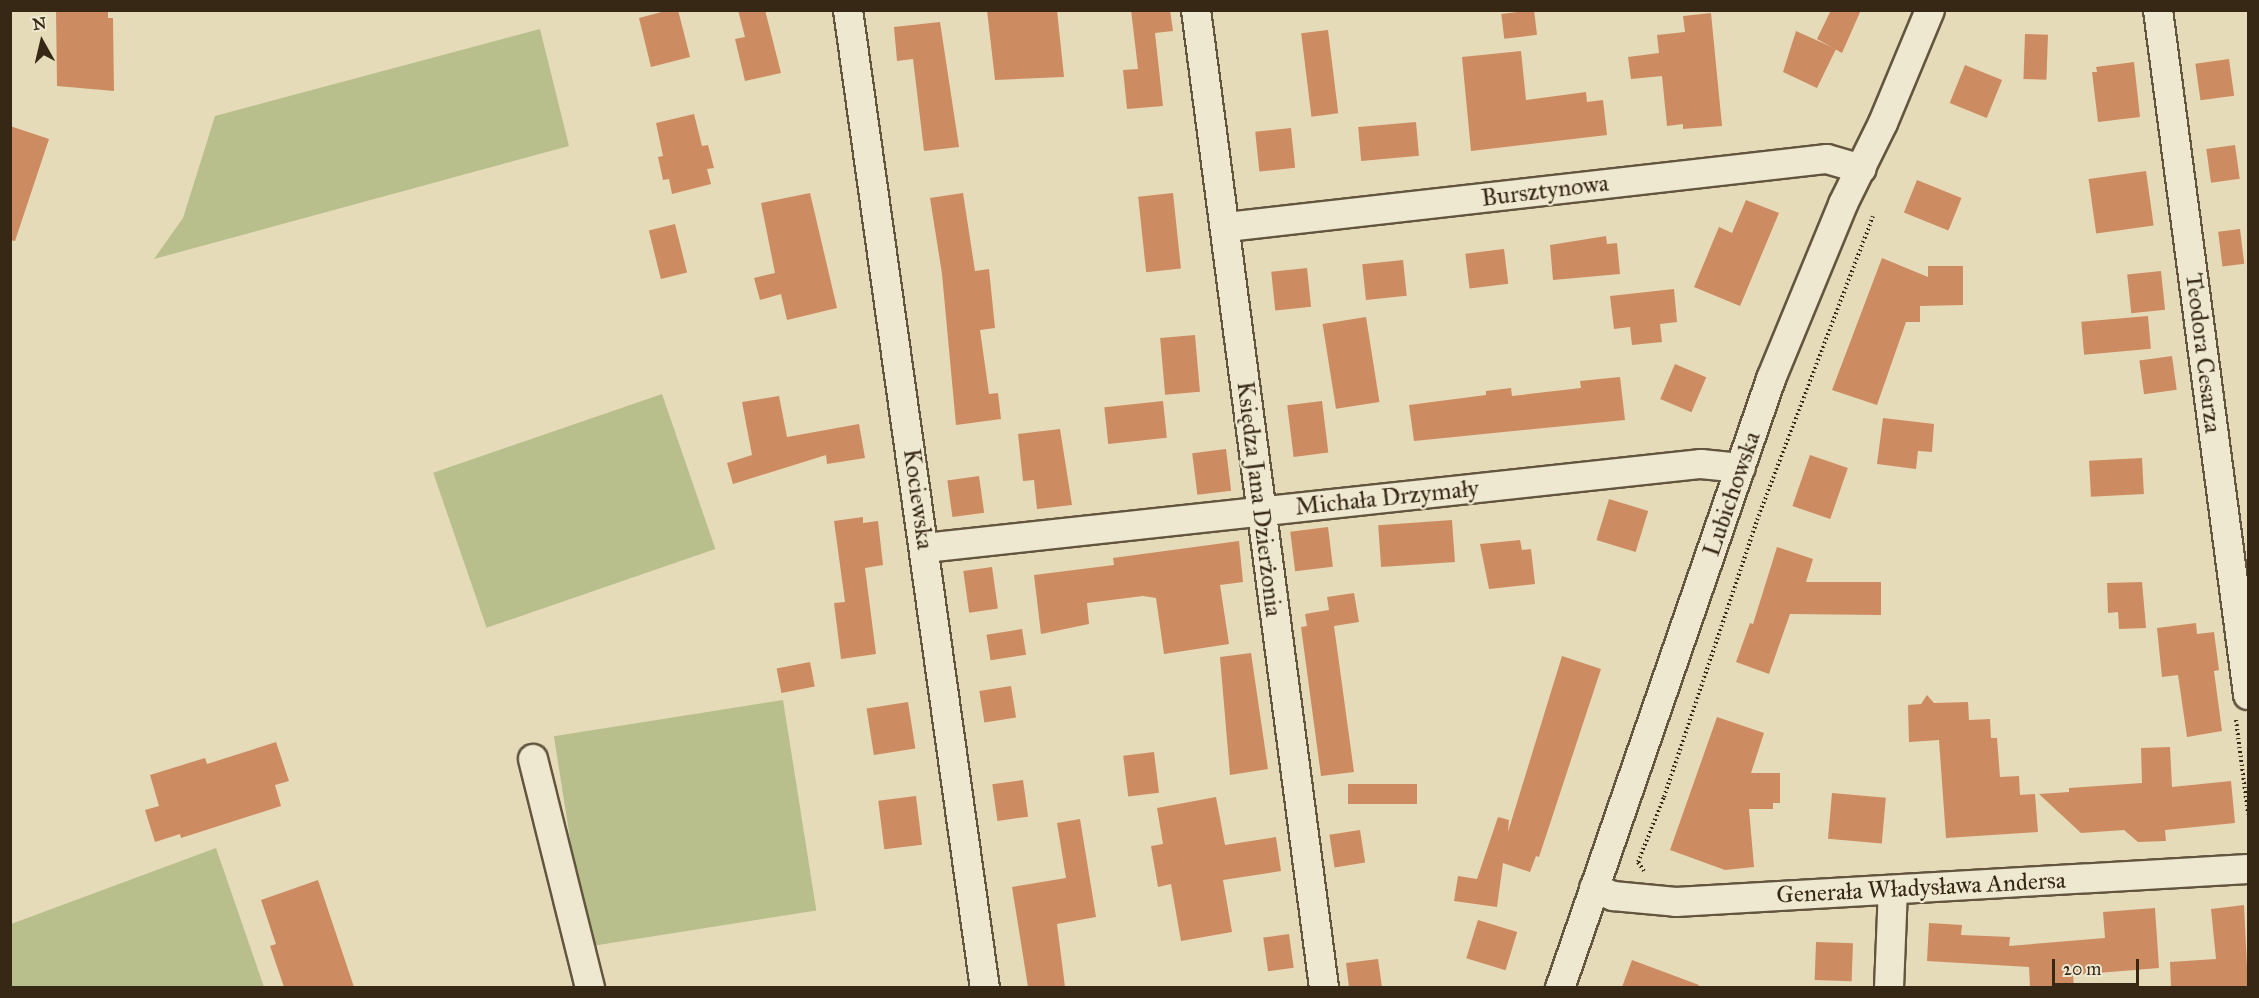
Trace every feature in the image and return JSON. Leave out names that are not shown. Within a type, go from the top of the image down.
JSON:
[{"type":"street","name":"Kociewska","points":[[848,10],[985,987]]},
{"type":"street","name":"Księdza Jana Dzierżonia","points":[[1196,10],[1227,227],[1259,511],[1324,987]]},
{"type":"street","name":"Lubichowska","points":[[1560,987],[1771,379],[1843,204],[1862,169],[1930,10]]},
{"type":"street","name":"Teodora Cesarza","points":[[2158,10],[2248,695]]},
{"type":"street","name":"Bursztynowa","points":[[1227,227],[1827,159],[1862,169]]},
{"type":"street","name":"Michała Drzymały","points":[[925,548],[1701,464],[1741,468]]},
{"type":"street","points":[[533,759],[591,987]]},
{"type":"street","name":"Generała Władysława Andersa","points":[[1594,888],[1612,896],[1676,902],[2248,869]]},
{"type":"street","points":[[1889,987],[1893,891]]},
{"type":"path","points":[[1650,880],[1638,862],[1664,797],[1761,509],[1873,216]]},
{"type":"green space","points":[[540,29],[569,146],[154,259],[183,218],[215,116]]},
{"type":"green space","points":[[662,394],[715,549],[487,628],[433,473]]},
{"type":"green space","points":[[783,700],[816,910],[587,947],[554,736]]},
{"type":"green space","points":[[216,848],[264,987],[11,987],[11,924]]},
{"type":"building","points":[[56,10],[108,10],[108,18],[113,18],[114,91],[57,86]]},
{"type":"building","points":[[669,10],[678,10],[690,57],[651,67],[639,18]]},
{"type":"building","points":[[738,10],[765,10],[781,73],[745,81],[735,39],[745,37]]},
{"type":"building","points":[[987,10],[1057,10],[1064,77],[995,80]]},
{"type":"building","points":[[1131,10],[1170,10],[1173,31],[1155,33],[1163,106],[1127,109],[1123,70],[1138,69]]},
{"type":"building","points":[[1534,10],[1537,35],[1504,39],[1501,14]]},
{"type":"building","points":[[1831,10],[1861,10],[1842,53],[1817,39]]},
{"type":"building","points":[[1711,13],[1722,126],[1683,129],[1683,124],[1667,126],[1662,76],[1631,79],[1628,57],[1659,53],[1657,35],[1685,32],[1683,16]]},
{"type":"building","points":[[940,22],[959,147],[924,151],[913,59],[897,61],[894,27]]},
{"type":"building","points":[[1328,30],[1338,113],[1311,117],[1301,33]]},
{"type":"building","points":[[1796,31],[1836,49],[1817,88],[1783,72]]},
{"type":"building","points":[[2025,34],[2048,35],[2046,80],[2023,79]]},
{"type":"building","points":[[1521,51],[1526,100],[1586,92],[1587,102],[1603,100],[1607,135],[1471,151],[1462,57]]},
{"type":"building","points":[[2229,59],[2234,96],[2200,100],[2195,64]]},
{"type":"building","points":[[2134,62],[2140,117],[2098,122],[2092,72],[2097,72],[2096,67]]},
{"type":"building","points":[[1965,65],[2002,80],[1987,118],[1950,103]]},
{"type":"building","points":[[694,114],[702,146],[708,145],[714,168],[707,169],[711,184],[672,194],[669,179],[663,180],[658,157],[663,156],[656,123]]},
{"type":"building","points":[[1416,122],[1419,156],[1361,161],[1358,127]]},
{"type":"building","points":[[10,126],[49,139],[15,241],[10,240]]},
{"type":"building","points":[[1291,128],[1295,168],[1259,172],[1255,132]]},
{"type":"building","points":[[2235,145],[2240,179],[2211,183],[2206,149]]},
{"type":"building","points":[[2146,171],[2154,225],[2096,234],[2089,179]]},
{"type":"building","points":[[1917,180],[1962,198],[1948,230],[1904,212]]},
{"type":"building","points":[[810,193],[837,308],[787,320],[781,294],[760,300],[754,278],[775,273],[761,203]]},
{"type":"building","points":[[963,193],[975,271],[989,269],[995,328],[980,330],[989,394],[998,393],[1001,419],[956,425],[942,274],[930,198]]},
{"type":"building","points":[[1173,193],[1181,269],[1146,272],[1138,197]]},
{"type":"building","points":[[1746,200],[1779,213],[1740,306],[1694,287],[1719,227],[1732,233]]},
{"type":"building","points":[[675,224],[687,273],[661,279],[649,231]]},
{"type":"building","points":[[2240,229],[2244,264],[2222,266],[2218,232]]},
{"type":"building","points":[[1606,236],[1607,244],[1617,243],[1620,274],[1553,280],[1550,245]]},
{"type":"building","points":[[1504,249],[1508,284],[1470,288],[1465,254]]},
{"type":"building","points":[[1882,258],[1928,277],[1928,266],[1963,266],[1963,305],[1920,306],[1920,322],[1906,322],[1877,405],[1832,390]]},
{"type":"building","points":[[1403,260],[1407,296],[1366,300],[1362,264]]},
{"type":"building","points":[[1307,268],[1311,307],[1275,311],[1271,272]]},
{"type":"building","points":[[2161,271],[2165,310],[2131,313],[2127,275]]},
{"type":"building","points":[[1674,289],[1677,322],[1660,324],[1662,342],[1632,345],[1630,327],[1614,329],[1610,296]]},
{"type":"building","points":[[2148,316],[2151,349],[2084,355],[2081,322]]},
{"type":"building","points":[[1366,317],[1379,402],[1336,409],[1323,324]]},
{"type":"building","points":[[1195,335],[1200,392],[1165,395],[1160,338]]},
{"type":"building","points":[[2172,356],[2177,390],[2144,394],[2139,361]]},
{"type":"building","points":[[1675,364],[1706,377],[1691,412],[1660,399]]},
{"type":"building","points":[[1620,377],[1625,420],[1414,441],[1409,405],[1486,395],[1486,391],[1511,388],[1512,396],[1581,388],[1580,381]]},
{"type":"building","points":[[779,396],[787,437],[859,424],[865,458],[827,464],[826,455],[733,484],[727,463],[752,455],[742,402]]},
{"type":"building","points":[[1163,401],[1167,438],[1108,444],[1104,407]]},
{"type":"building","points":[[1322,401],[1328,453],[1294,457],[1287,405]]},
{"type":"building","points":[[1883,418],[1934,424],[1932,452],[1918,451],[1916,469],[1877,464]]},
{"type":"building","points":[[1060,429],[1072,505],[1037,509],[1034,480],[1023,481],[1018,434]]},
{"type":"building","points":[[1226,449],[1231,491],[1197,495],[1192,453]]},
{"type":"building","points":[[1810,455],[1848,468],[1830,519],[1792,506]]},
{"type":"building","points":[[2142,458],[2144,494],[2091,497],[2089,461]]},
{"type":"building","points":[[979,476],[984,513],[952,517],[947,480]]},
{"type":"building","points":[[1609,499],[1648,511],[1636,552],[1596,540]]},
{"type":"building","points":[[863,517],[863,523],[878,521],[883,565],[865,568],[876,654],[841,659],[834,603],[845,602],[834,521]]},
{"type":"building","points":[[1452,520],[1455,562],[1381,567],[1378,525]]},
{"type":"building","points":[[1328,527],[1333,567],[1295,571],[1290,532]]},
{"type":"building","points":[[1520,540],[1522,550],[1531,549],[1535,584],[1489,589],[1480,544]]},
{"type":"building","points":[[1239,541],[1243,582],[1220,585],[1229,644],[1164,654],[1156,598],[1143,596],[1087,603],[1089,624],[1041,634],[1034,575],[1114,565],[1113,558]]},
{"type":"building","points":[[1777,547],[1813,559],[1806,582],[1881,582],[1881,615],[1790,614],[1769,674],[1736,662],[1750,623],[1753,624]]},
{"type":"building","points":[[992,567],[998,609],[969,613],[963,571]]},
{"type":"building","points":[[2142,582],[2146,628],[2119,629],[2118,612],[2108,613],[2107,583]]},
{"type":"building","points":[[1354,593],[1359,622],[1334,626],[1354,772],[1321,776],[1301,627],[1307,626],[1305,614],[1329,610],[1327,597]]},
{"type":"building","points":[[2196,623],[2197,634],[2214,632],[2219,670],[2214,671],[2222,731],[2187,737],[2178,675],[2162,677],[2157,628]]},
{"type":"building","points":[[1022,629],[1026,655],[991,660],[986,635]]},
{"type":"building","points":[[1251,653],[1268,769],[1230,775],[1220,657]]},
{"type":"building","points":[[1562,656],[1601,669],[1539,857],[1536,856],[1530,872],[1503,863],[1497,907],[1454,901],[1458,876],[1477,879],[1498,817],[1509,820],[1508,832]]},
{"type":"building","points":[[810,662],[815,687],[781,693],[777,668]]},
{"type":"building","points":[[1011,686],[1016,718],[984,723],[979,691]]},
{"type":"building","points":[[1927,695],[1934,703],[1968,702],[1969,720],[1990,719],[1991,738],[1997,738],[2000,777],[2019,776],[2020,795],[2035,794],[2038,832],[1946,838],[1939,740],[1909,742],[1908,705],[1921,704]]},
{"type":"building","points":[[908,702],[915,748],[874,755],[867,709]]},
{"type":"building","points":[[1717,717],[1764,733],[1751,773],[1780,773],[1780,803],[1773,803],[1773,809],[1749,809],[1754,867],[1725,870],[1670,850]]},
{"type":"building","points":[[276,742],[289,781],[275,785],[281,806],[181,838],[180,834],[155,842],[145,810],[159,806],[150,775],[205,758],[207,764]]},
{"type":"building","points":[[2170,747],[2172,787],[2231,781],[2235,823],[2165,830],[2166,841],[2138,842],[2124,830],[2081,833],[2039,794],[2069,792],[2069,788],[2142,783],[2141,748]]},
{"type":"building","points":[[1154,752],[1159,793],[1128,796],[1123,756]]},
{"type":"building","points":[[1023,780],[1028,817],[997,821],[992,784]]},
{"type":"building","points":[[1348,784],[1417,784],[1417,804],[1348,804]]},
{"type":"building","points":[[1832,793],[1886,798],[1882,844],[1828,839]]},
{"type":"building","points":[[916,796],[922,845],[884,849],[878,801]]},
{"type":"building","points":[[1216,797],[1225,845],[1276,837],[1281,871],[1223,880],[1232,932],[1181,941],[1171,884],[1158,887],[1151,846],[1163,844],[1157,808]]},
{"type":"building","points":[[1080,819],[1096,917],[1057,924],[1065,987],[1028,987],[1012,887],[1066,878],[1057,823]]},
{"type":"building","points":[[1360,830],[1365,863],[1335,867],[1329,835]]},
{"type":"building","points":[[318,880],[354,987],[284,987],[270,946],[276,944],[261,900]]},
{"type":"building","points":[[2244,905],[2248,987],[2171,987],[2170,962],[2216,959],[2211,909]]},
{"type":"building","points":[[2155,908],[2159,968],[2073,975],[2074,987],[2030,987],[2029,967],[1927,961],[1929,923],[1962,925],[1961,935],[2010,937],[2009,946],[2105,938],[2103,912]]},
{"type":"building","points":[[1478,920],[1517,932],[1506,970],[1466,958]]},
{"type":"building","points":[[1289,934],[1294,968],[1268,971],[1263,938]]},
{"type":"building","points":[[1816,942],[1853,943],[1852,981],[1815,980]]},
{"type":"building","points":[[1378,959],[1382,987],[1349,987],[1346,963]]},
{"type":"building","points":[[1632,960],[1699,985],[1698,987],[1622,987]]}]
